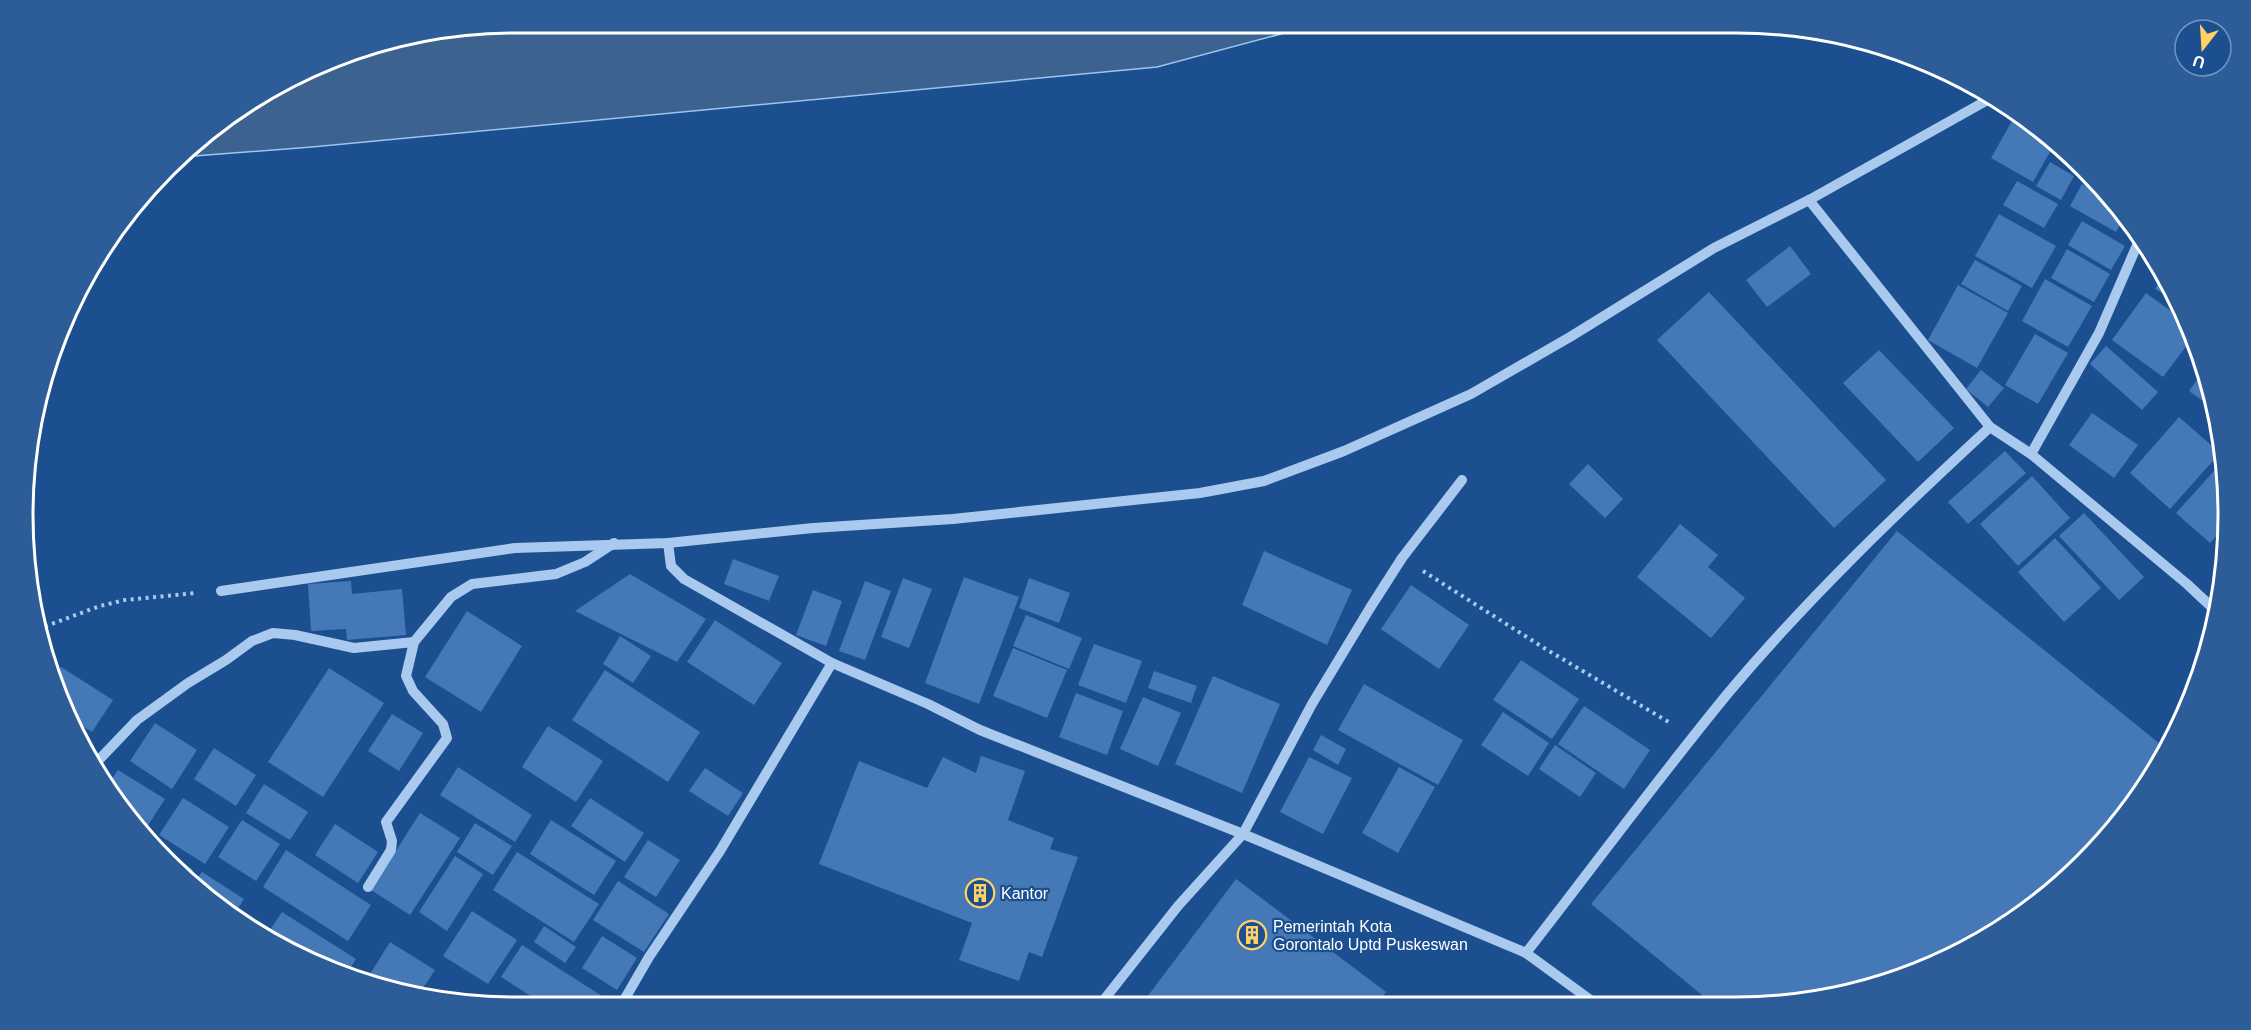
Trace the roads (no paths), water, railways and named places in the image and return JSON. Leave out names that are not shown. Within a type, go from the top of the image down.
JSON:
[{"type":"street","points":[[221,591],[515,548],[668,543],[813,528],[1032,512],[1200,492],[1264,481],[1353,447],[1471,394],[1570,337],[1714,248],[1809,200],[1984,102]]},
{"type":"street","points":[[1809,200],[1990,427],[2031,454],[2210,606]]},
{"type":"street","points":[[2031,454],[2099,333],[2137,246]]},
{"type":"street","points":[[1526,954],[1730,691],[1791,622],[1890,520],[1990,427]]},
{"type":"street","points":[[1106,997],[1178,906],[1243,834],[1312,704],[1370,608],[1402,558],[1462,480]]},
{"type":"street","points":[[368,887],[391,850],[392,841],[386,822],[447,738],[443,724],[413,691],[406,675],[414,642],[451,597],[472,584],[556,574],[585,562],[614,543]]},
{"type":"street","points":[[668,543],[671,566],[684,579],[832,663],[928,704],[980,730],[1243,834],[1526,954],[1586,997]]},
{"type":"street","points":[[100,759],[137,720],[188,682],[252,641],[273,633],[295,635],[354,648],[414,642]]},
{"type":"street","points":[[626,997],[649,957],[720,851],[832,663]]},
{"type":"water","points":[[515,33],[1284,33],[1157,67],[312,147],[194,156],[247,114],[302,83],[390,49],[452,37]]},
{"type":"place","name":"Kantor","points":[[980,893]]},
{"type":"place","name":"Pemerintah Kota Gorontalo Uptd Puskeswan","points":[[1252,935]]}]
